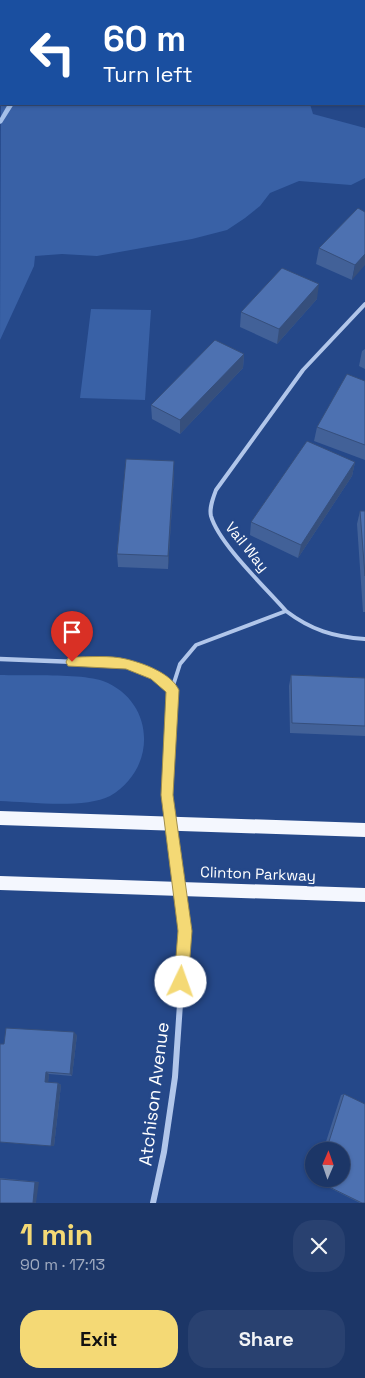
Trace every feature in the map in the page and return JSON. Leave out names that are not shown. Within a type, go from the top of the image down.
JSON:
[{"type":"main road","points":[[0,818],[365,830]]},
{"type":"main road","name":"Clinton Parkway","points":[[0,883],[365,895]]},
{"type":"street","points":[[0,659],[126,664],[156,675],[172,690]]},
{"type":"street","name":"Atchison Avenue","points":[[153,1203],[164,1152],[175,1077],[185,931],[167,795],[172,690]]},
{"type":"lane","name":"Vail Way","points":[[365,304],[303,370],[216,490],[211,504],[211,516],[221,535],[286,611],[303,625],[318,633],[343,638],[365,639]]},
{"type":"lane","points":[[172,690],[180,664],[196,645],[286,611]]},
{"type":"shaded area","points":[[1,105],[310,105],[313,114],[365,128],[365,178],[351,185],[299,181],[270,193],[260,206],[227,230],[192,239],[97,256],[62,254],[35,256],[34,266],[0,340]]},
{"type":"shaded area","points":[[91,309],[151,310],[145,400],[80,398]]},
{"type":"shaded area","points":[[0,675],[53,675],[93,678],[103,681],[120,691],[133,703],[141,719],[144,736],[143,753],[136,769],[126,784],[110,796],[99,800],[72,804],[0,801]]},
{"type":"building","points":[[358,208],[365,212],[365,254],[355,265],[319,248]]},
{"type":"building","points":[[282,268],[319,284],[279,329],[241,312]]},
{"type":"building","points":[[215,340],[244,354],[180,420],[151,405]]},
{"type":"building","points":[[347,374],[365,381],[365,445],[317,427]]},
{"type":"building","points":[[307,441],[355,462],[301,545],[251,522]]},
{"type":"building","points":[[126,459],[174,461],[168,556],[117,554]]},
{"type":"building","points":[[360,511],[365,511],[365,576]]},
{"type":"building","points":[[291,675],[365,678],[365,726],[292,723]]},
{"type":"building","points":[[6,1028],[74,1032],[70,1074],[46,1072],[45,1082],[58,1083],[51,1146],[0,1142],[0,1044],[4,1044]]},
{"type":"building","points":[[344,1094],[365,1104],[365,1203],[331,1188],[350,1188],[350,1142],[329,1142]]},
{"type":"building","points":[[0,1179],[35,1182],[33,1203],[0,1203]]},
{"type":"waterway","points":[[0,122],[10,105]]},
{"type":"route","points":[[72,662],[126,664],[156,675],[172,690],[167,795],[185,931],[181,982]]}]
